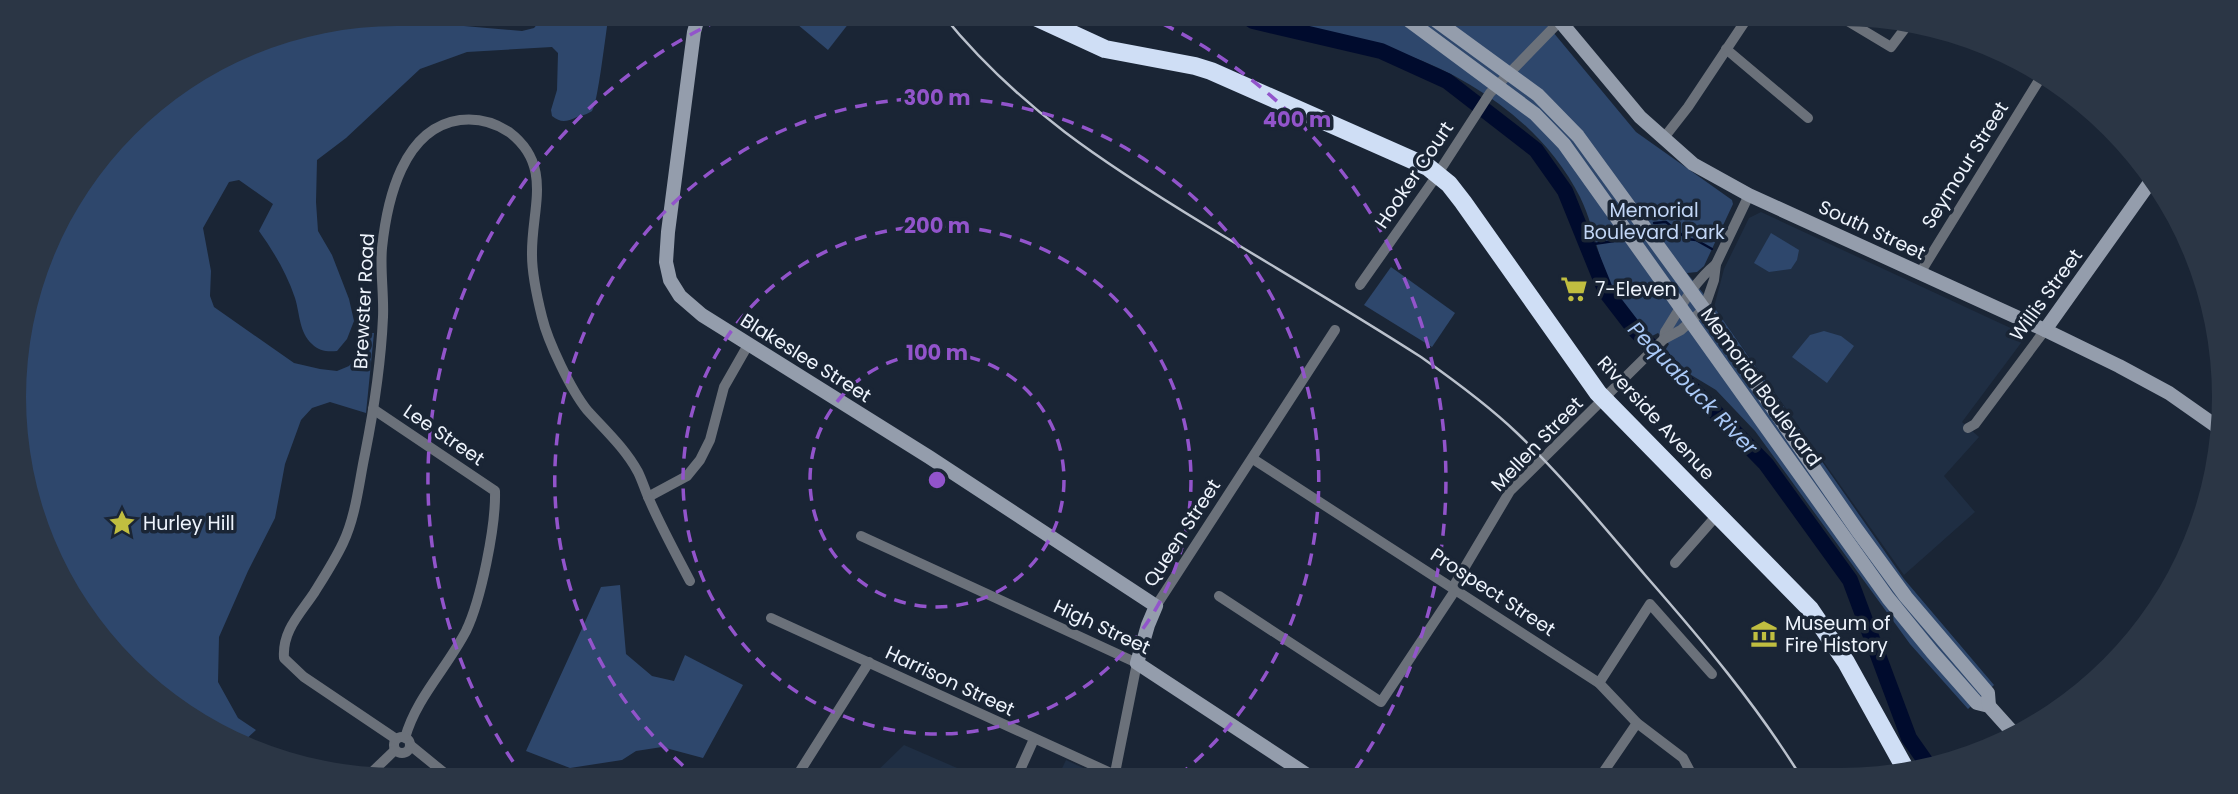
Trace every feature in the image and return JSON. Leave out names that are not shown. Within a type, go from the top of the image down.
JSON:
[{"type":"highway","name":"Riverside Avenue","points":[[1055,26],[1105,49],[1211,71],[1404,154],[1438,174],[1463,202],[1604,400],[1810,609],[1846,662],[1902,763]]},
{"type":"main road","name":"Blakeslee Street","points":[[696,26],[666,262],[670,280],[680,296],[702,315],[748,345],[929,457],[1156,606]]},
{"type":"main road","name":"Memorial Boulevard","points":[[1414,26],[1493,91],[1535,114],[1564,144],[1888,598],[1977,702],[1989,706],[2009,728]]},
{"type":"main road","name":"Memorial Boulevard","points":[[1443,26],[1538,95],[1578,136],[1704,309],[1906,597],[1988,693],[1989,706]]},
{"type":"main road","name":"South Street","points":[[1564,26],[1640,117],[1693,164],[1749,195],[2045,330],[2169,393],[2211,422]]},
{"type":"main road","name":"Willis Street","points":[[2045,330],[2146,187]]},
{"type":"main road","name":"Queen Street","points":[[1137,663],[1156,606]]},
{"type":"main road","name":"High Street","points":[[1137,663],[1297,768]]},
{"type":"street","name":"Hooker Court","points":[[1360,285],[1493,91],[1550,26]]},
{"type":"street","points":[[1663,139],[1688,107],[1742,26]]},
{"type":"street","points":[[1857,27],[1891,47],[1903,31]]},
{"type":"street","points":[[1727,49],[1808,118]]},
{"type":"street","name":"Seymour Street","points":[[1920,273],[2037,83]]},
{"type":"street","name":"Brewster Road","points":[[438,768],[404,740],[304,677],[284,658],[283,645],[289,628],[344,542],[351,520],[373,410],[383,316],[382,248],[390,204],[404,162],[419,140],[433,129],[452,121],[471,119],[490,122],[508,132],[526,149],[536,169],[538,188],[532,256],[543,321],[566,376],[585,407],[618,442],[638,471],[690,581]]},
{"type":"street","name":"Mellen Street","points":[[1219,596],[1381,702],[1454,588],[1510,491],[1664,339],[1691,323],[1704,309],[1714,280],[1716,264],[1749,195]]},
{"type":"street","name":"Mellen Street","points":[[1664,339],[1665,332],[1691,291],[1716,264]]},
{"type":"street","name":"Queen Street","points":[[1156,606],[1254,459],[1335,330]]},
{"type":"street","name":"Willis Street","points":[[1968,428],[1975,424],[2045,330]]},
{"type":"street","points":[[648,497],[687,476],[700,460],[710,439],[724,387],[748,345]]},
{"type":"street","name":"Lee Street","points":[[373,410],[495,491],[496,509],[478,598],[466,630],[412,715],[404,740]]},
{"type":"street","name":"Prospect Street","points":[[1254,459],[1599,683],[1637,723],[1683,758],[1688,768]]},
{"type":"street","points":[[1675,563],[1718,514]]},
{"type":"street","name":"High Street","points":[[861,537],[1137,663]]},
{"type":"street","points":[[1599,683],[1650,604],[1712,674]]},
{"type":"street","name":"Harrison Street","points":[[771,618],[1097,768]]},
{"type":"street","points":[[802,768],[869,662]]},
{"type":"street","name":"Queen Street","points":[[1116,768],[1137,663]]},
{"type":"street","points":[[1606,768],[1637,723]]},
{"type":"street","points":[[1021,768],[1034,739]]},
{"type":"street","points":[[404,740],[408,751],[403,754],[395,750],[393,746],[404,740]]},
{"type":"street","points":[[377,767],[395,750]]},
{"type":"shaded area","points":[[1761,212],[2017,331],[2021,336],[2021,343],[1962,422],[1979,437],[1944,476],[1975,512],[1904,575],[1714,307],[1724,269],[1749,218]]},
{"type":"shaded area","points":[[904,745],[957,768],[880,768]]},
{"type":"shaded area","points":[[1066,760],[1083,768],[1062,768]]},
{"type":"green space","points":[[464,26],[522,31],[536,26],[607,26],[597,95],[590,112],[567,121],[552,116],[551,110],[557,90],[558,53],[552,47],[467,52],[420,69],[346,138],[317,160],[318,231],[332,255],[349,299],[354,321],[347,339],[337,351],[320,350],[308,339],[302,328],[288,280],[259,231],[273,204],[239,180],[229,182],[203,228],[211,271],[210,296],[214,307],[294,363],[337,371],[349,366],[371,333],[374,333],[366,413],[330,402],[312,408],[301,420],[285,464],[275,518],[219,637],[218,682],[238,718],[256,730],[248,737],[212,718],[171,691],[135,659],[89,603],[54,539],[33,469],[26,397],[33,325],[46,278],[64,233],[103,171],[153,118],[191,89],[255,54],[325,33],[373,27]]},
{"type":"green space","points":[[799,26],[847,26],[828,50]]},
{"type":"green space","name":"Memorial Boulevard Park","points":[[1304,26],[1548,26],[1636,132],[1732,200],[1733,204],[1704,266],[1697,272],[1687,273],[1714,307],[1904,579],[1994,685],[1968,709],[1910,644],[1755,431],[1716,390],[1678,367],[1664,352],[1669,344],[1658,333],[1650,337],[1627,311],[1609,282],[1580,197],[1548,149],[1529,129],[1484,93],[1459,78],[1390,49]]},
{"type":"green space","points":[[1771,233],[1799,250],[1791,269],[1769,272],[1754,263]]},
{"type":"green space","points":[[1391,267],[1455,313],[1432,347],[1364,305]]},
{"type":"green space","points":[[1824,331],[1841,336],[1854,346],[1827,383],[1792,357],[1810,335]]},
{"type":"green space","points":[[620,585],[626,654],[652,676],[674,681],[685,655],[743,685],[703,758],[662,747],[636,751],[622,760],[570,768],[526,751],[601,587]]},
{"type":"waterway","name":"Pequabuck River","points":[[1274,26],[1381,51],[1447,81],[1536,150],[1565,191],[1606,292],[1636,331],[1766,464],[1850,580],[1909,738],[1923,758]]},
{"type":"waterway","points":[[1654,223],[1666,222],[1687,239],[1696,240],[1712,249]]},
{"type":"waterway","points":[[1587,245],[1614,241]]},
{"type":"railway","points":[[952,26],[971,48],[1032,106],[1098,156],[1169,203],[1421,357],[1471,393],[1506,423],[1567,485],[1707,648],[1747,698],[1795,768]]},
{"type":"place","name":"7-Eleven","points":[[1574,289]]},
{"type":"place","name":"Hurley Hill","points":[[122,523]]},
{"type":"place","name":"Museum of Fire History","points":[[1764,634]]}]
